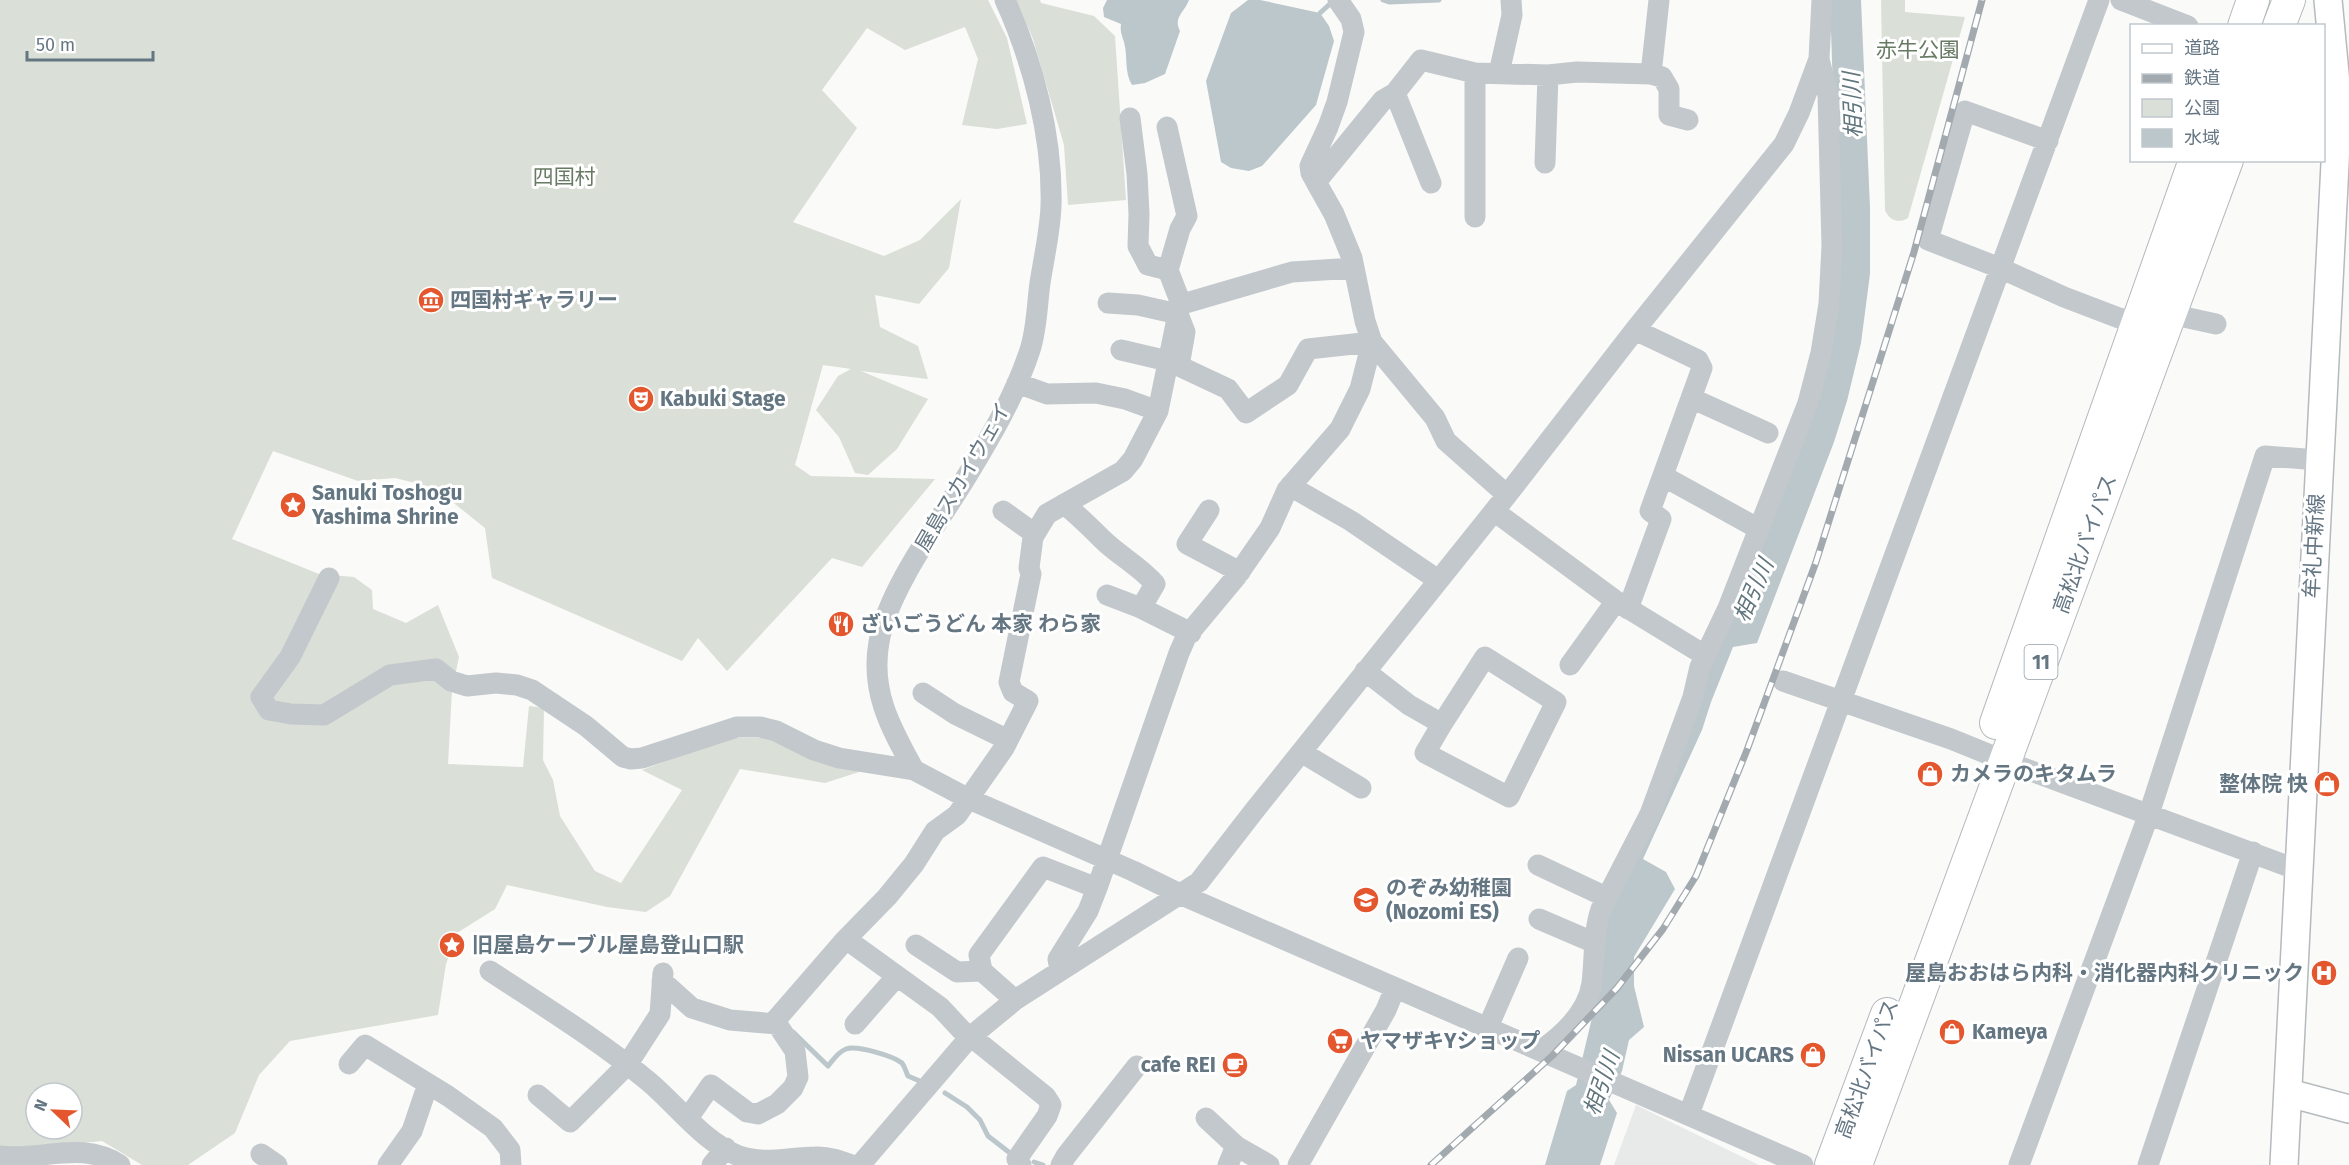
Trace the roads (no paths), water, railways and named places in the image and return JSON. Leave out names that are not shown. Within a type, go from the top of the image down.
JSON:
[{"type":"highway","points":[[2245,24],[2253,0]]},
{"type":"highway","points":[[2279,24],[2289,0]]},
{"type":"highway","name":"高松北バイパス","points":[[1856,1165],[1995,757],[2137,321],[2194,162]]},
{"type":"highway","name":"高松北バイパス","points":[[1831,1165],[1995,757],[2170,314],[2227,162]]},
{"type":"main road","name":"牟礼中新線","points":[[2284,1165],[2319,460],[2344,105],[2328,46],[2328,0]]},
{"type":"main road","points":[[2289,1093],[2349,1109]]},
{"type":"street","name":"屋島スカイウェイ","points":[[914,770],[896,740],[884,712],[876,670],[879,641],[887,612],[916,558],[996,428],[1017,383],[1030,348],[1037,315],[1051,207],[1045,135],[1035,88],[1024,49],[1005,0]]},
{"type":"street","points":[[1338,0],[1351,19],[1354,32],[1337,102],[1310,166],[1311,173],[1334,214],[1354,268],[1365,321],[1372,342],[1435,418],[1446,441],[1501,503],[1622,605],[1706,656]]},
{"type":"street","points":[[1499,73],[1512,15],[1511,0]]},
{"type":"street","points":[[1651,74],[1659,0]]},
{"type":"street","points":[[1689,1114],[2099,0]]},
{"type":"street","points":[[2121,0],[2183,24]]},
{"type":"street","points":[[1540,1051],[1567,1029],[1587,1001],[1592,985],[1596,925],[1606,897],[1650,814],[1690,706],[1700,667],[1728,608],[1808,403],[1821,353],[1829,303],[1832,246],[1828,95],[1819,59],[1819,1]]},
{"type":"street","points":[[860,1165],[969,1038],[1015,1000],[1199,882],[1784,144],[1799,113],[1819,59]]},
{"type":"street","points":[[1316,182],[1383,100],[1395,93],[1421,60],[1475,74],[1548,75],[1576,72],[1651,74],[1662,77],[1669,89],[1669,115],[1688,120]]},
{"type":"street","points":[[1475,74],[1475,217]]},
{"type":"street","points":[[1545,164],[1548,75]]},
{"type":"street","points":[[1395,93],[1431,183]]},
{"type":"street","points":[[2048,141],[1965,111],[1928,240],[2119,318],[2137,321],[2170,314],[2216,324]]},
{"type":"street","points":[[1130,118],[1138,204],[1138,246],[1148,266],[1168,270]]},
{"type":"street","points":[[774,1022],[846,939],[887,897],[914,864],[935,831],[957,815],[1008,740],[1028,701],[1013,692],[1009,682],[1031,574],[1030,555],[1035,534],[1047,514],[1123,471],[1133,459],[1158,411],[1180,301],[1168,270],[1180,229],[1187,216],[1167,127]]},
{"type":"street","points":[[1108,303],[1178,310],[1292,272],[1354,268]]},
{"type":"street","points":[[1178,310],[1185,332],[1179,366],[1228,389],[1246,413],[1288,385],[1308,349],[1372,342]]},
{"type":"street","points":[[1570,665],[1622,605],[1661,519],[1650,511],[1702,368],[1698,360],[1635,330]]},
{"type":"street","points":[[1060,970],[1058,959],[1088,911],[1108,860],[1179,653],[1191,633],[1240,572],[1270,528],[1290,486],[1340,429],[1360,389],[1372,342]]},
{"type":"street","points":[[1121,350],[1167,361]]},
{"type":"street","points":[[1017,383],[1047,394],[1096,393],[1125,399],[1158,411]]},
{"type":"street","points":[[1691,398],[1768,433]]},
{"type":"street","points":[[2019,1165],[2149,814],[2265,456],[2319,460]]},
{"type":"street","points":[[1662,476],[1759,529]]},
{"type":"street","points":[[1290,486],[1359,527],[1438,580]]},
{"type":"street","points":[[1064,504],[1094,529],[1101,539],[1146,573],[1155,584],[1141,608]]},
{"type":"street","points":[[1209,510],[1186,543],[1240,572]]},
{"type":"street","points":[[1003,511],[1035,534]]},
{"type":"street","points":[[329,578],[290,657],[261,697],[269,710],[324,716],[390,675],[436,669],[451,681],[467,686],[496,683],[517,685],[532,690],[586,726],[613,750],[631,759],[642,758],[737,727],[760,727],[776,731],[814,750],[839,758],[914,770],[969,800],[1108,860],[1182,895],[1803,1165]]},
{"type":"street","points":[[1107,595],[1141,608],[1191,633]]},
{"type":"street","points":[[1485,657],[1556,702],[1509,797],[1425,753],[1442,724],[1485,657]]},
{"type":"street","points":[[1365,671],[1409,705],[1442,724]]},
{"type":"street","points":[[1783,681],[2298,870]]},
{"type":"street","points":[[923,693],[955,714],[1008,740]]},
{"type":"street","points":[[1301,752],[1361,788]]},
{"type":"street","points":[[2148,1165],[2253,852]]},
{"type":"street","points":[[1538,865],[1606,897]]},
{"type":"street","points":[[1015,1000],[982,971],[979,955],[1043,867],[1097,888]]},
{"type":"street","points":[[1539,919],[1595,943]]},
{"type":"street","points":[[846,939],[940,1007],[969,1038],[987,1049],[1046,1097],[1051,1105],[1047,1116],[1017,1159],[1021,1165]]},
{"type":"street","points":[[916,945],[957,972],[982,971]]},
{"type":"street","points":[[1488,1027],[1518,958]]},
{"type":"street","points":[[490,971],[627,1065],[688,1118],[738,1155],[757,1161],[772,1162],[819,1156],[852,1165]]},
{"type":"street","points":[[538,1095],[570,1122],[627,1065],[660,1014],[663,976],[692,1008],[730,1020],[774,1022],[795,1051],[798,1077],[793,1088],[777,1104],[758,1114],[747,1112],[711,1085],[688,1118]]},
{"type":"street","points":[[855,1024],[897,976]]},
{"type":"street","points":[[1298,1165],[1386,1010],[1395,988]]},
{"type":"street","points":[[349,1064],[365,1045],[428,1084],[493,1128],[510,1150],[511,1165]]},
{"type":"street","points":[[1061,1165],[1065,1156],[1137,1066]]},
{"type":"street","points":[[388,1165],[412,1131],[428,1084]]},
{"type":"street","points":[[1206,1118],[1232,1155],[1269,1165]]},
{"type":"street","points":[[712,1165],[726,1148]]},
{"type":"street","points":[[0,1156],[31,1157],[92,1152],[120,1165]]},
{"type":"water","points":[[1107,0],[1189,0],[1178,18],[1180,31],[1165,74],[1145,83],[1132,85],[1128,75],[1121,24],[1104,17],[1103,8]]},
{"type":"water","points":[[1248,0],[1260,0],[1320,13],[1329,26],[1334,41],[1316,105],[1262,166],[1249,171],[1231,168],[1221,162],[1206,81],[1231,13]]},
{"type":"water","name":"相引川","points":[[1830,0],[1861,0],[1870,208],[1870,274],[1861,343],[1847,401],[1834,442],[1757,643],[1733,647],[1702,730],[1643,859],[1666,872],[1675,889],[1634,957],[1634,986],[1644,1027],[1629,1040],[1622,1071],[1609,1100],[1617,1113],[1600,1165],[1545,1165],[1567,1091],[1576,1085],[1601,980],[1601,923],[1712,660],[1813,405],[1835,151]]},
{"type":"waterway","points":[[1383,0],[1389,2],[1439,0]]},
{"type":"waterway","points":[[1320,13],[1331,3]]},
{"type":"waterway","points":[[793,1032],[828,1066],[838,1054],[846,1049],[866,1050],[897,1060],[902,1063],[908,1076],[922,1082]]},
{"type":"waterway","points":[[945,1093],[967,1107],[980,1120],[988,1136],[1010,1153]]},
{"type":"waterway","points":[[1034,1162],[1043,1165]]},
{"type":"railway","points":[[1431,1165],[1552,1056],[1617,988],[1663,929],[1696,876],[1747,750],[1816,562],[1914,252],[1982,0]]},
{"type":"place","name":"四国村ギャラリー","points":[[431,300]]},
{"type":"place","name":"Kabuki Stage","points":[[641,399]]},
{"type":"place","name":"Sanuki Toshogu Yashima Shrine","points":[[293,505]]},
{"type":"place","name":"ざいごうどん 本家 わら家","points":[[841,624]]},
{"type":"place","name":"カメラのキタムラ","points":[[1930,774]]},
{"type":"place","name":"整体院 快","points":[[2327,784]]},
{"type":"place","name":"のぞみ幼稚園 (Nozomi ES)","points":[[1366,900]]},
{"type":"place","name":"旧屋島ケーブル屋島登山口駅","points":[[452,945]]},
{"type":"place","name":"屋島おおはら内科・消化器内科クリニック","points":[[2324,973]]},
{"type":"place","name":"Kameya","points":[[1952,1032]]},
{"type":"place","name":"ヤマザキYショップ","points":[[1340,1041]]},
{"type":"place","name":"Nissan UCARS","points":[[1813,1055]]},
{"type":"place","name":"cafe REI","points":[[1235,1065]]},
{"type":"park label","name":"赤牛公園","points":[[1918,50]]},
{"type":"park label","name":"四国村","points":[[564,177]]}]
